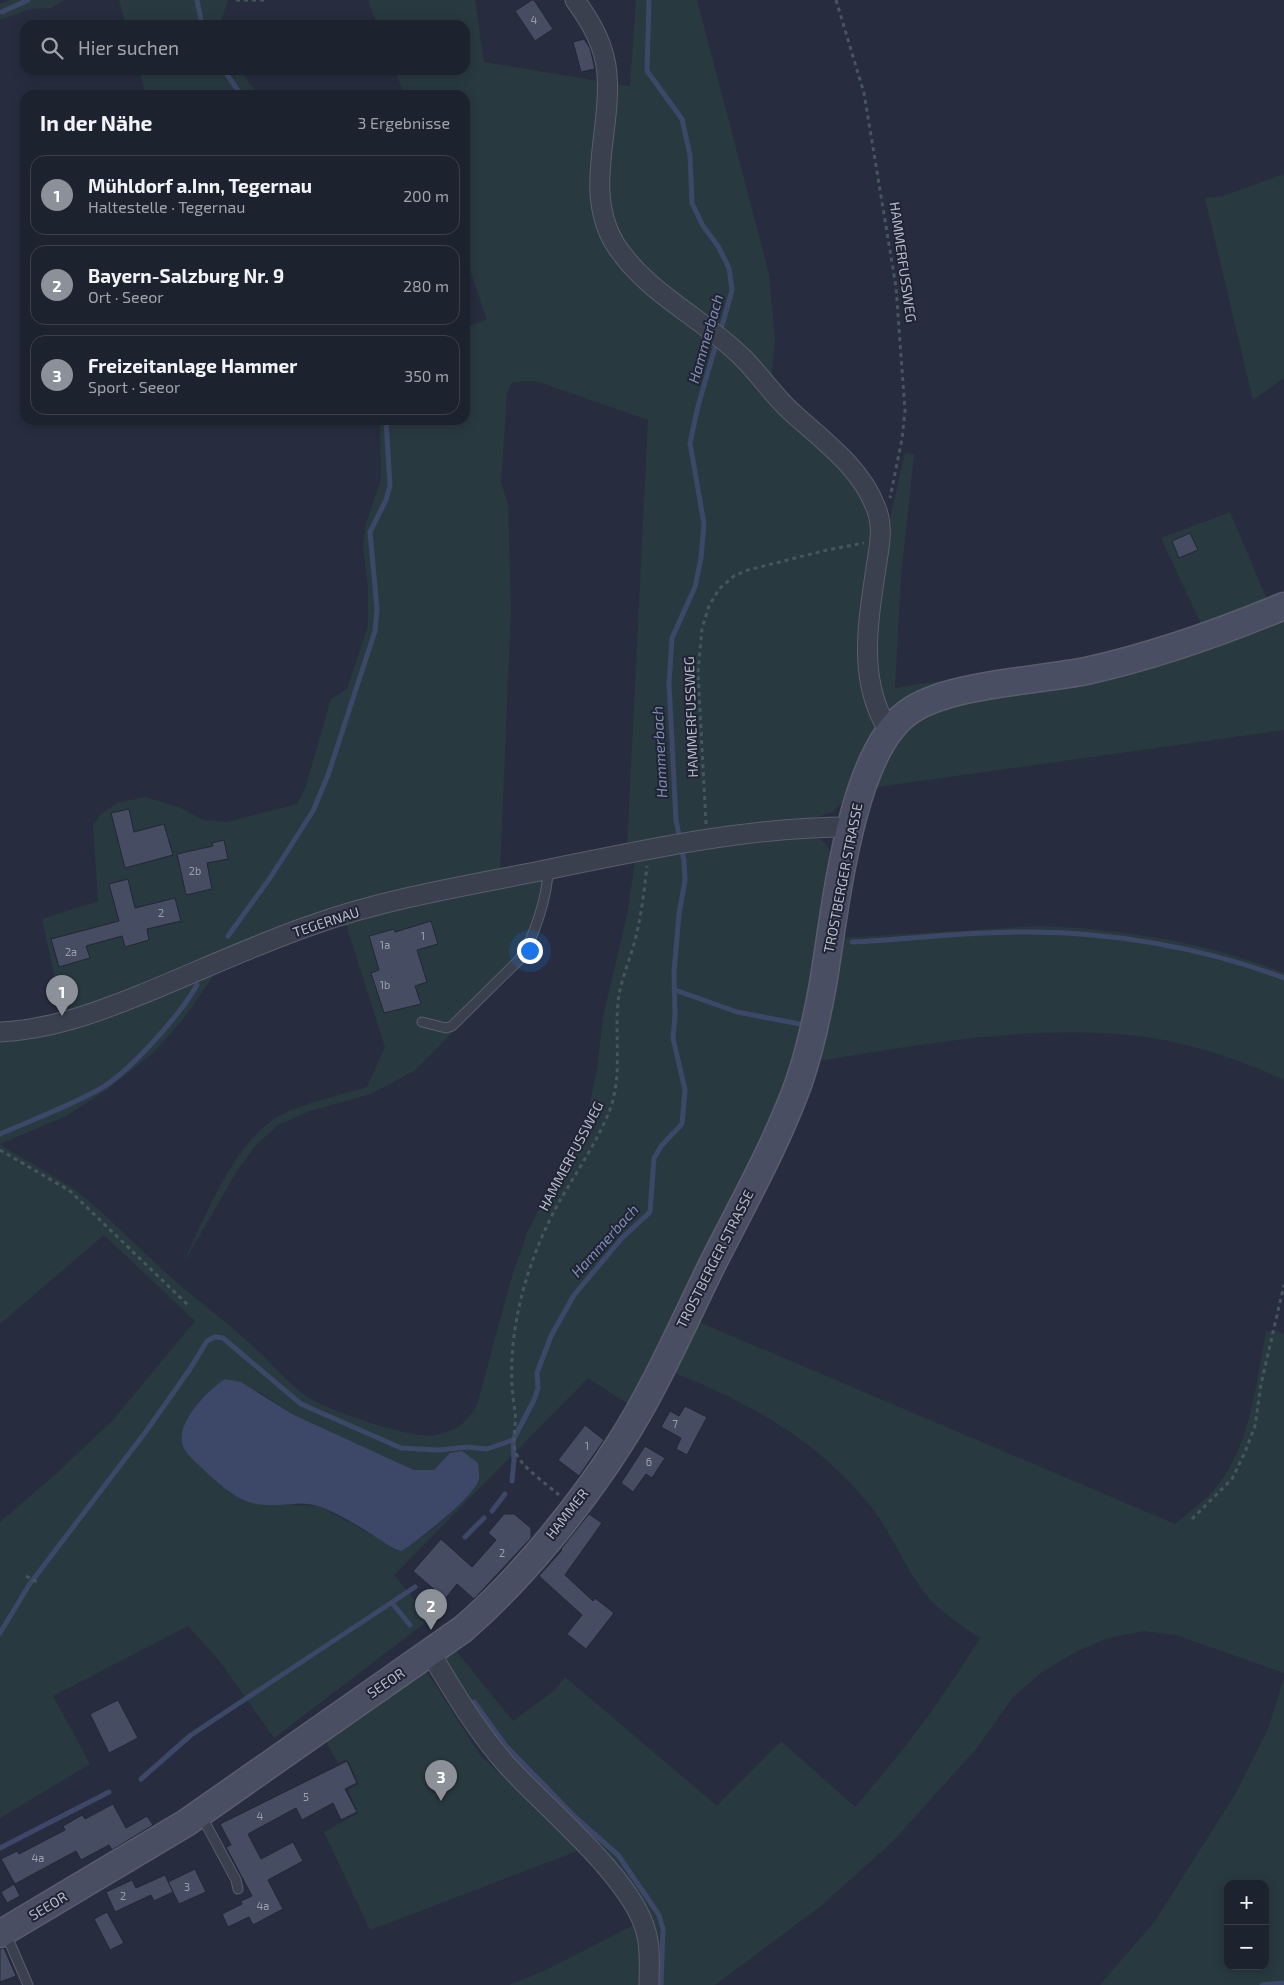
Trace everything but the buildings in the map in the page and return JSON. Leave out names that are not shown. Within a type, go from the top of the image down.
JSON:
[{"type":"main road","name":"TROSTBERGER STRASSE","points":[[652,1385],[768,1153],[798,1085],[816,1022],[850,827],[860,792],[889,731],[897,721],[917,705],[946,694],[1083,672],[1214,635],[1284,606]]},
{"type":"main road","name":"HAMMER","points":[[431,1654],[463,1629],[504,1591],[573,1508],[622,1441],[652,1385]]},
{"type":"main road","name":"SEEOR","points":[[2,1933],[200,1813],[431,1654]]},
{"type":"street","points":[[575,0],[594,28],[607,71],[607,108],[600,190],[606,225],[613,241],[638,273],[664,297],[733,349],[791,412],[852,467],[862,480],[877,510],[880,535],[867,630],[869,683],[877,713],[889,731]]},
{"type":"street","name":"TEGERNAU","points":[[0,1032],[43,1027],[70,1020],[334,918],[420,895],[700,839],[764,830],[850,827]]},
{"type":"street","points":[[431,1654],[478,1730],[535,1796],[610,1871],[630,1898],[646,1932],[649,1985]]},
{"type":"lane","points":[[422,1022],[446,1028],[452,1026],[519,960],[538,915],[548,883],[548,869]]},
{"type":"lane","points":[[200,1813],[236,1880],[238,1889]]},
{"type":"lane","points":[[2,1933],[28,1985]]},
{"type":"path","points":[[236,0],[265,0]]},
{"type":"path","name":"HAMMERFUSSWEG","points":[[700,839],[698,673],[702,628],[709,606],[718,590],[734,576],[748,570],[880,535],[892,492],[902,439],[905,386],[896,287],[864,94],[836,0]]},
{"type":"path","name":"HAMMERFUSSWEG","points":[[573,1508],[521,1462],[515,1451],[512,1372],[518,1310],[526,1276],[541,1238],[599,1132],[612,1102],[616,1086],[616,1025],[619,994],[656,847]]},
{"type":"path","points":[[0,1150],[70,1191],[189,1306]]},
{"type":"path","points":[[1192,1518],[1232,1479],[1245,1452],[1255,1426],[1261,1384],[1284,1285]]},
{"type":"path","points":[[26,1576],[37,1582]]},
{"type":"shaded area","points":[[10,0],[65,0],[51,8],[30,9],[0,20],[0,4]]},
{"type":"shaded area","points":[[119,0],[228,0],[222,20],[125,20]]},
{"type":"shaded area","points":[[368,0],[475,0],[484,62],[604,82],[607,213],[612,84],[630,86],[636,0],[697,0],[769,274],[775,339],[771,382],[836,454],[888,527],[905,453],[914,454],[901,577],[895,688],[946,680],[976,678],[895,711],[886,709],[875,726],[875,740],[852,792],[833,812],[815,818],[690,833],[627,847],[648,420],[536,381],[512,382],[507,394],[501,483],[508,504],[511,609],[500,872],[210,956],[63,1014],[42,919],[98,901],[93,825],[101,814],[117,803],[145,797],[178,807],[203,820],[227,822],[297,804],[305,789],[331,699],[347,689],[368,626],[368,589],[363,546],[366,524],[381,479],[380,425],[470,425],[470,325],[487,320],[470,270],[470,90],[402,90],[397,75],[470,75],[470,20],[375,20]]},
{"type":"shaded area","points":[[140,75],[244,75],[254,90],[145,90]]},
{"type":"shaded area","points":[[1284,174],[1284,378],[1253,400],[1205,198],[1223,196]]},
{"type":"shaded area","points":[[1230,512],[1269,604],[1203,628],[1161,538]]},
{"type":"shaded area","points":[[1284,614],[1284,730],[870,788],[877,767],[915,717]]},
{"type":"shaded area","points":[[811,835],[827,846],[831,856],[833,875],[792,1076],[634,1408],[588,1378],[394,1575],[430,1619],[274,1738],[218,1659],[188,1626],[53,1696],[90,1764],[0,1818],[0,1522],[56,1474],[113,1420],[195,1321],[104,1235],[0,1324],[0,1144],[66,1184],[86,1199],[183,1288],[244,1338],[291,1383],[316,1402],[376,1424],[411,1434],[436,1435],[451,1431],[466,1420],[478,1402],[510,1283],[527,1233],[588,1114],[597,1069],[603,1017],[628,911],[635,859],[692,848]],"holes":[[[258,1391],[292,1414],[414,1470],[435,1470],[450,1453],[468,1496],[443,1520],[416,1541],[395,1550],[378,1538],[319,1506],[294,1505],[221,1486],[184,1448]]]},
{"type":"shaded area","points":[[555,876],[528,950],[516,969],[414,1071],[371,1094],[310,1111],[278,1125],[256,1145],[237,1171],[183,1264],[222,1182],[248,1143],[263,1127],[279,1116],[300,1107],[367,1087],[385,1047],[345,921],[399,906]]},
{"type":"shaded area","points":[[1039,926],[1101,930],[1164,939],[1225,953],[1284,973],[1284,1080],[1252,1066],[1198,1048],[1146,1037],[1105,1033],[1064,1032],[979,1038],[813,1062],[838,938]]},
{"type":"shaded area","points":[[216,972],[183,1019],[154,1052],[108,1089],[66,1116],[0,1144],[0,1040],[56,1032],[110,1016]]},
{"type":"shaded area","points":[[694,1320],[1175,1524],[1209,1496],[1229,1468],[1238,1450],[1251,1412],[1266,1332],[1276,1330],[1284,1334],[1284,1673],[1176,1635],[1144,1631],[1109,1638],[1077,1651],[1042,1672],[1013,1697],[976,1749],[893,1841],[821,1906],[715,1985],[653,1985],[652,1936],[518,1771],[440,1656],[453,1647],[513,1721],[555,1690],[565,1677],[717,1806],[781,1741],[855,1807],[890,1766],[921,1725],[980,1638],[950,1617],[930,1599],[917,1582],[886,1528],[872,1508],[829,1462],[805,1443],[754,1410],[670,1371]]},
{"type":"shaded area","points":[[427,1672],[480,1755],[580,1850],[370,1930],[324,1832],[358,1813],[348,1790],[359,1784],[347,1759],[338,1763],[325,1740]]},
{"type":"shaded area","points":[[1284,1678],[1284,1985],[1100,1985],[1155,1921],[1236,1793],[1268,1729]]},
{"type":"shaded area","points":[[636,1924],[645,1985],[509,1985],[544,1971]]},
{"type":"water","points":[[225,1379],[241,1382],[292,1414],[414,1470],[434,1470],[450,1453],[462,1451],[478,1463],[479,1479],[475,1487],[457,1507],[402,1551],[395,1549],[325,1508],[309,1504],[265,1505],[246,1501],[230,1492],[192,1459],[185,1450],[182,1441],[183,1431],[193,1410],[209,1392]]},
{"type":"waterway","points":[[2,12],[28,0]]},
{"type":"waterway","points":[[197,0],[201,20]]},
{"type":"waterway","name":"Hammerbach","points":[[649,0],[647,71],[682,119],[690,155],[692,203],[703,226],[718,246],[729,268],[732,290],[720,333]]},
{"type":"waterway","points":[[227,75],[238,90]]},
{"type":"waterway","name":"Hammerbach","points":[[512,1481],[513,1440],[534,1400],[538,1388],[537,1373],[551,1336],[574,1295],[622,1238],[650,1212],[654,1158],[662,1145],[682,1124],[685,1090],[673,1038],[675,1016],[674,972],[679,914],[685,880],[684,861],[676,820],[669,684],[672,638],[695,587],[701,558],[704,524],[690,443],[698,406],[717,341]]},
{"type":"waterway","points":[[228,936],[270,878],[313,811],[328,775],[375,631],[377,609],[370,532],[386,500],[390,486],[386,425]]},
{"type":"waterway","points":[[852,942],[959,934],[1056,932],[1156,943],[1222,958],[1284,978]]},
{"type":"waterway","points":[[0,1134],[74,1102],[110,1082],[152,1043],[179,1012],[197,985]]},
{"type":"waterway","points":[[675,990],[737,1012],[800,1024]]},
{"type":"waterway","points":[[0,1633],[29,1585],[147,1430],[190,1369],[207,1341],[215,1337],[223,1338],[301,1404],[401,1448],[439,1450],[467,1447],[487,1449],[513,1440]]},
{"type":"waterway","name":"Hammerbach","points":[[492,1511],[505,1494]]},
{"type":"waterway","name":"Hammerbach","points":[[465,1537],[484,1518]]},
{"type":"waterway","points":[[141,1779],[191,1735],[415,1587]]},
{"type":"waterway","points":[[392,1603],[410,1625]]},
{"type":"waterway","points":[[474,1702],[506,1746],[576,1818],[618,1855],[659,1915],[663,1929],[661,1985]]},
{"type":"waterway","points":[[0,1848],[109,1792]]},
{"type":"waterway","points":[[1262,1985],[1284,1983]]},
{"type":"place","name":"Mühldorf a.Inn, Tegernau","points":[[62,1016]]},
{"type":"place","name":"Bayern-Salzburg Nr. 9","points":[[431,1630]]},
{"type":"place","name":"Freizeitanlage Hammer","points":[[441,1801]]}]
